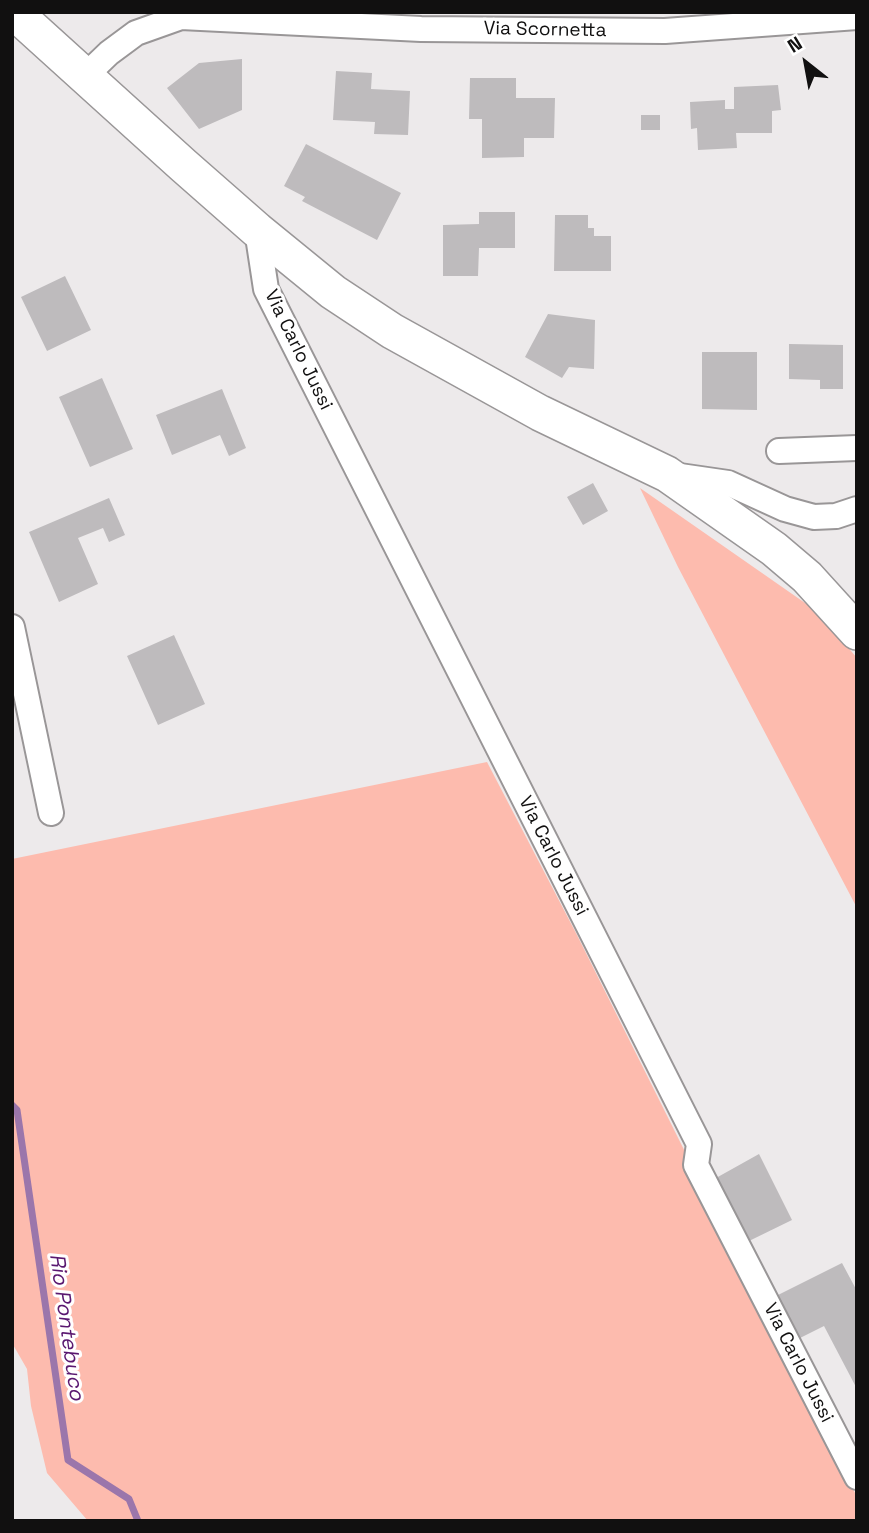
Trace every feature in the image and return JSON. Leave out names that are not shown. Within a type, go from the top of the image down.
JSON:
[{"type":"street","points":[[14,12],[257,230],[333,292],[391,331],[540,413],[667,474],[774,549],[807,577],[857,632]]},
{"type":"street","name":"Via Scornetta","points":[[84,77],[109,53],[136,33],[181,17],[421,29],[664,32],[857,17]]},
{"type":"street","name":"Via Carlo Jussi","points":[[257,230],[266,289],[699,1144],[696,1165],[857,1477]]},
{"type":"street","points":[[779,451],[857,448]]},
{"type":"street","points":[[667,474],[728,483],[785,509],[814,517],[836,516],[857,509]]},
{"type":"street","points":[[12,627],[51,813]]},
{"type":"shaded area","points":[[640,488],[818,612],[857,658],[857,908],[678,567]]},
{"type":"shaded area","points":[[487,762],[577,935],[857,1497],[857,1521],[88,1521],[47,1473],[31,1406],[27,1369],[12,1343],[12,859]]},
{"type":"building","points":[[242,59],[242,110],[199,129],[167,88],[199,63]]},
{"type":"building","points":[[336,71],[372,73],[371,89],[410,91],[408,135],[374,134],[375,122],[333,120]]},
{"type":"building","points":[[470,78],[516,78],[516,98],[555,98],[554,138],[524,138],[524,157],[482,158],[482,119],[469,119]]},
{"type":"building","points":[[778,85],[781,110],[772,111],[772,133],[736,133],[737,148],[698,150],[697,128],[691,129],[690,102],[725,100],[725,109],[734,109],[734,87]]},
{"type":"building","points":[[641,115],[660,115],[660,130],[641,130]]},
{"type":"building","points":[[306,144],[401,193],[377,240],[302,201],[305,197],[284,186]]},
{"type":"building","points":[[479,212],[515,212],[515,248],[479,248],[478,276],[443,276],[443,225],[479,224]]},
{"type":"building","points":[[555,215],[588,215],[588,228],[594,228],[594,236],[611,236],[611,271],[554,271]]},
{"type":"building","points":[[65,276],[91,330],[47,351],[21,297]]},
{"type":"building","points":[[548,314],[595,320],[594,369],[569,367],[562,378],[525,357]]},
{"type":"building","points":[[789,344],[843,345],[843,389],[820,389],[820,380],[789,379]]},
{"type":"building","points":[[702,352],[757,352],[757,410],[702,409]]},
{"type":"building","points":[[102,378],[133,449],[90,467],[59,397]]},
{"type":"building","points":[[222,389],[246,448],[229,456],[220,435],[172,455],[156,415]]},
{"type":"building","points":[[593,483],[608,511],[583,525],[567,497]]},
{"type":"building","points":[[109,498],[125,535],[109,542],[103,528],[78,538],[98,584],[59,602],[29,532]]},
{"type":"building","points":[[174,635],[205,704],[158,725],[127,656]]},
{"type":"building","points":[[759,1154],[792,1220],[749,1241],[716,1178]]},
{"type":"building","points":[[842,1263],[857,1291],[857,1389],[824,1326],[796,1340],[774,1297]]},
{"type":"waterway","name":"Rio Pontebuco","points":[[12,1105],[17,1110],[68,1460],[129,1499],[138,1521]]}]
